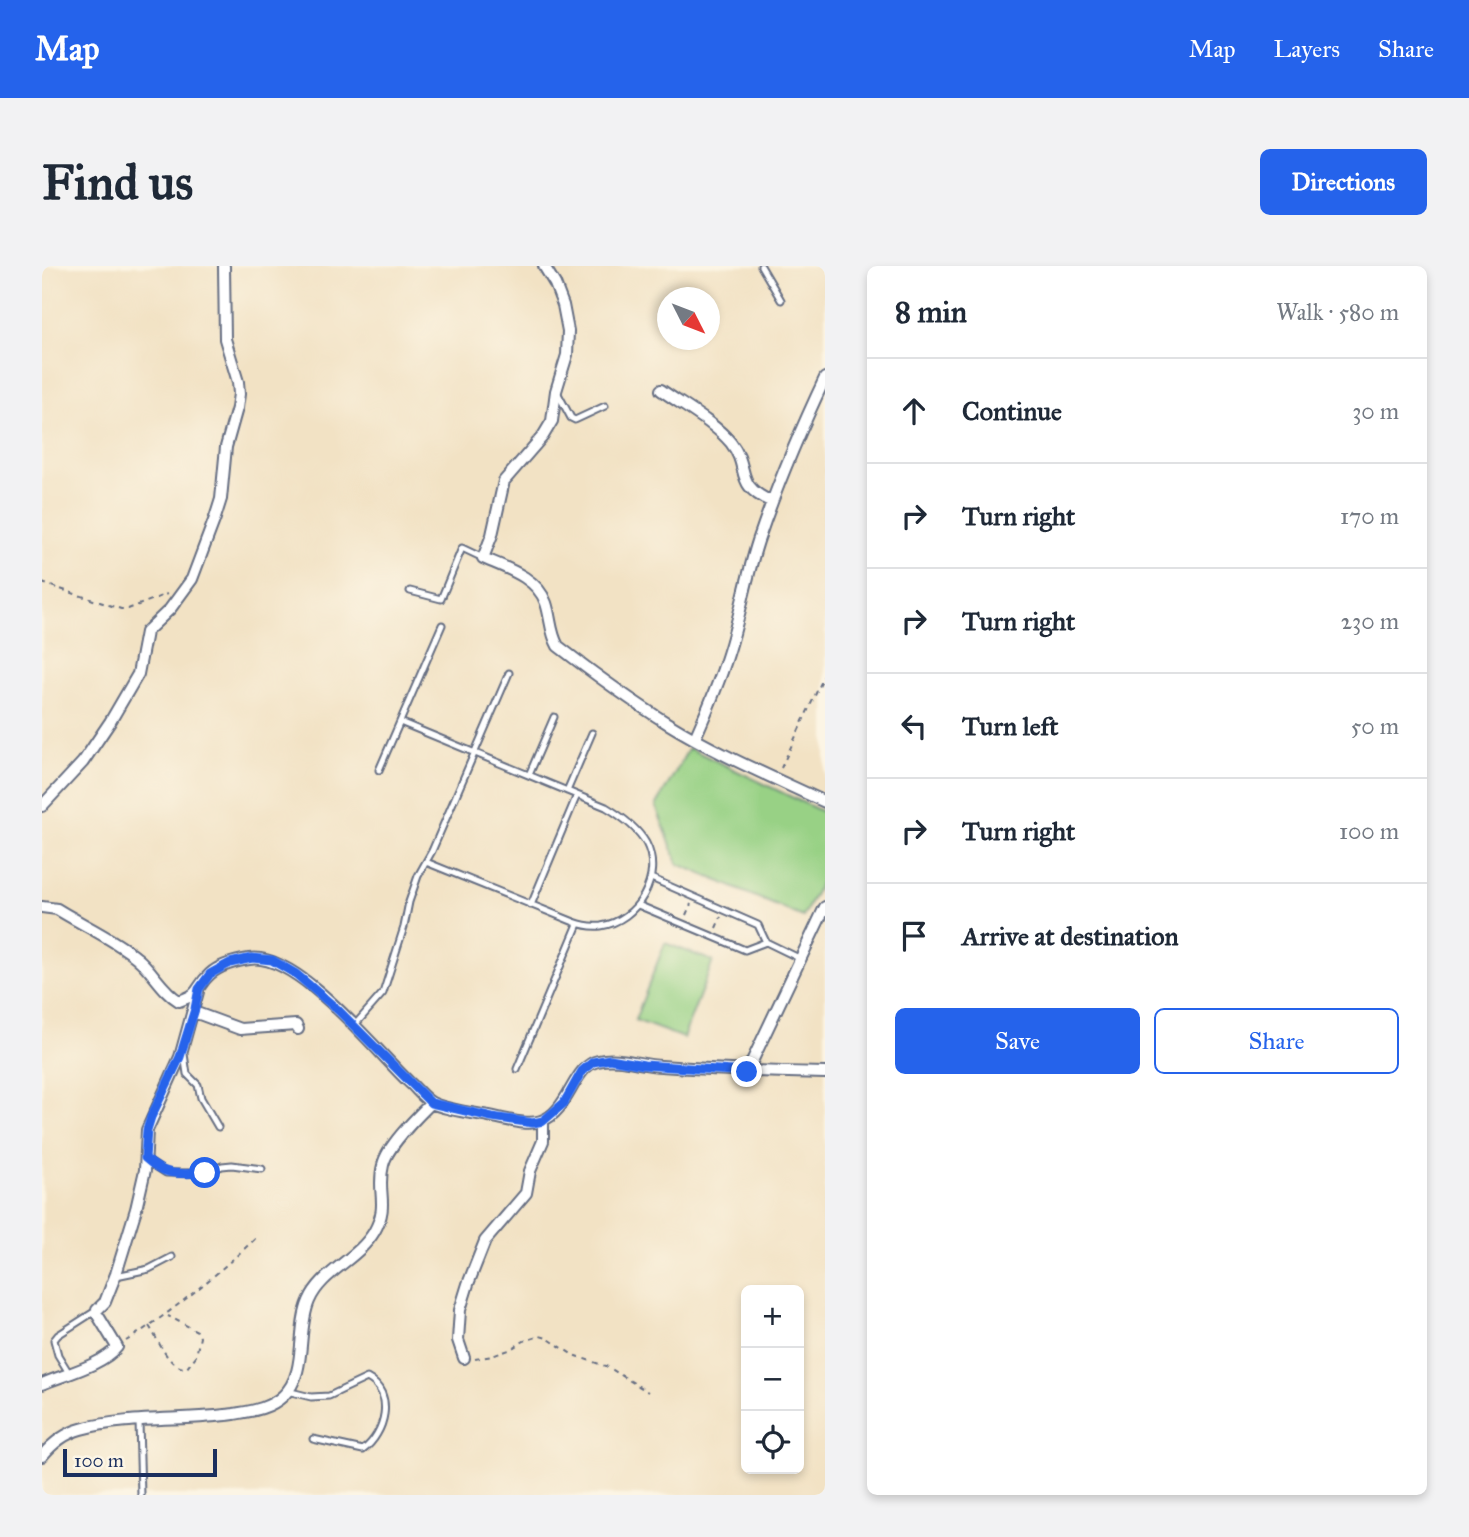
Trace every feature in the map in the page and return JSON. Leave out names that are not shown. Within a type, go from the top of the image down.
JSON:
[{"type":"street","points":[[42,806],[83,762],[104,732],[138,674],[146,632],[185,590],[205,548],[218,509],[226,447],[237,408],[238,382],[225,339],[224,266]]},
{"type":"street","points":[[544,266],[555,284],[568,331],[567,355],[556,391],[552,421],[504,481],[492,535],[483,558],[520,575],[538,587],[546,603],[552,635],[558,646],[667,723],[825,802]]},
{"type":"street","points":[[695,738],[729,652],[758,543],[772,502],[798,434],[825,378]]},
{"type":"street","points":[[661,390],[730,441],[738,455],[742,474],[748,485],[755,494],[772,502]]},
{"type":"street","points":[[42,907],[57,909],[136,957],[158,978],[169,995],[179,1001],[193,996],[210,974],[230,963],[252,958],[272,960],[296,974],[431,1103],[492,1117],[533,1123],[543,1121],[564,1103],[582,1071],[593,1062],[610,1059],[644,1065],[747,1072],[825,1073]]},
{"type":"street","points":[[747,1072],[825,907]]},
{"type":"street","points":[[42,1384],[92,1363],[117,1347],[97,1310],[105,1302],[136,1209],[151,1117],[168,1085],[183,1047],[199,989]]},
{"type":"street","points":[[194,1012],[240,1029],[296,1025],[298,1029]]},
{"type":"street","points":[[42,1456],[62,1438],[79,1429],[260,1410],[282,1397],[295,1382],[302,1324],[310,1299],[322,1282],[373,1234],[384,1211],[382,1180],[385,1160],[407,1128],[431,1103]]},
{"type":"street","points":[[464,1358],[458,1340],[460,1310],[468,1284],[485,1241],[526,1193],[530,1171],[543,1141],[543,1121]]},
{"type":"lane","points":[[761,266],[782,300]]},
{"type":"lane","points":[[556,391],[570,418],[575,420],[605,406]]},
{"type":"lane","points":[[410,591],[441,599],[462,548],[483,558]]},
{"type":"lane","points":[[379,770],[442,625]]},
{"type":"lane","points":[[354,1027],[383,993],[409,902],[509,673]]},
{"type":"lane","points":[[529,775],[554,717]]},
{"type":"lane","points":[[400,722],[606,807],[634,828],[647,844],[652,861],[651,878],[638,905],[615,922],[601,926],[578,924],[426,862]]},
{"type":"lane","points":[[567,791],[592,733]]},
{"type":"lane","points":[[531,905],[577,795]]},
{"type":"lane","points":[[651,878],[758,925],[765,942],[801,959]]},
{"type":"lane","points":[[638,905],[745,950],[765,942]]},
{"type":"lane","points":[[517,1069],[578,924]]},
{"type":"lane","points":[[183,1047],[187,1074],[198,1085],[201,1098],[218,1127]]},
{"type":"lane","points":[[145,1158],[166,1173],[205,1173],[232,1165],[262,1169]]},
{"type":"lane","points":[[115,1276],[149,1269],[172,1256]]},
{"type":"lane","points":[[69,1373],[58,1355],[54,1340],[97,1310]]},
{"type":"lane","points":[[287,1391],[311,1398],[329,1396],[367,1378],[380,1390],[385,1404],[383,1424],[372,1443],[363,1450],[313,1439]]},
{"type":"lane","points":[[139,1422],[141,1495]]},
{"type":"path","points":[[42,583],[121,609],[128,609],[174,591],[185,590]]},
{"type":"path","points":[[776,778],[825,674]]},
{"type":"path","points":[[682,923],[694,897]]},
{"type":"path","points":[[713,936],[724,910]]},
{"type":"path","points":[[117,1347],[167,1315],[219,1273],[256,1238]]},
{"type":"path","points":[[149,1326],[174,1364],[187,1368],[196,1356],[201,1337],[197,1331],[167,1315]]},
{"type":"path","points":[[464,1358],[492,1356],[540,1336],[573,1355],[608,1367],[648,1392]]},
{"type":"green space","points":[[689,748],[825,813],[825,874],[803,917],[678,864],[656,806]]},
{"type":"green space","points":[[665,943],[713,961],[683,1038],[635,1020]]},
{"type":"route","points":[[205,1173],[180,1174],[160,1171],[145,1158],[147,1130],[180,1057],[199,989],[210,974],[230,963],[252,958],[272,960],[296,974],[338,1010],[431,1103],[533,1123],[543,1121],[564,1103],[582,1071],[593,1062],[610,1059],[644,1065],[747,1072]]}]
